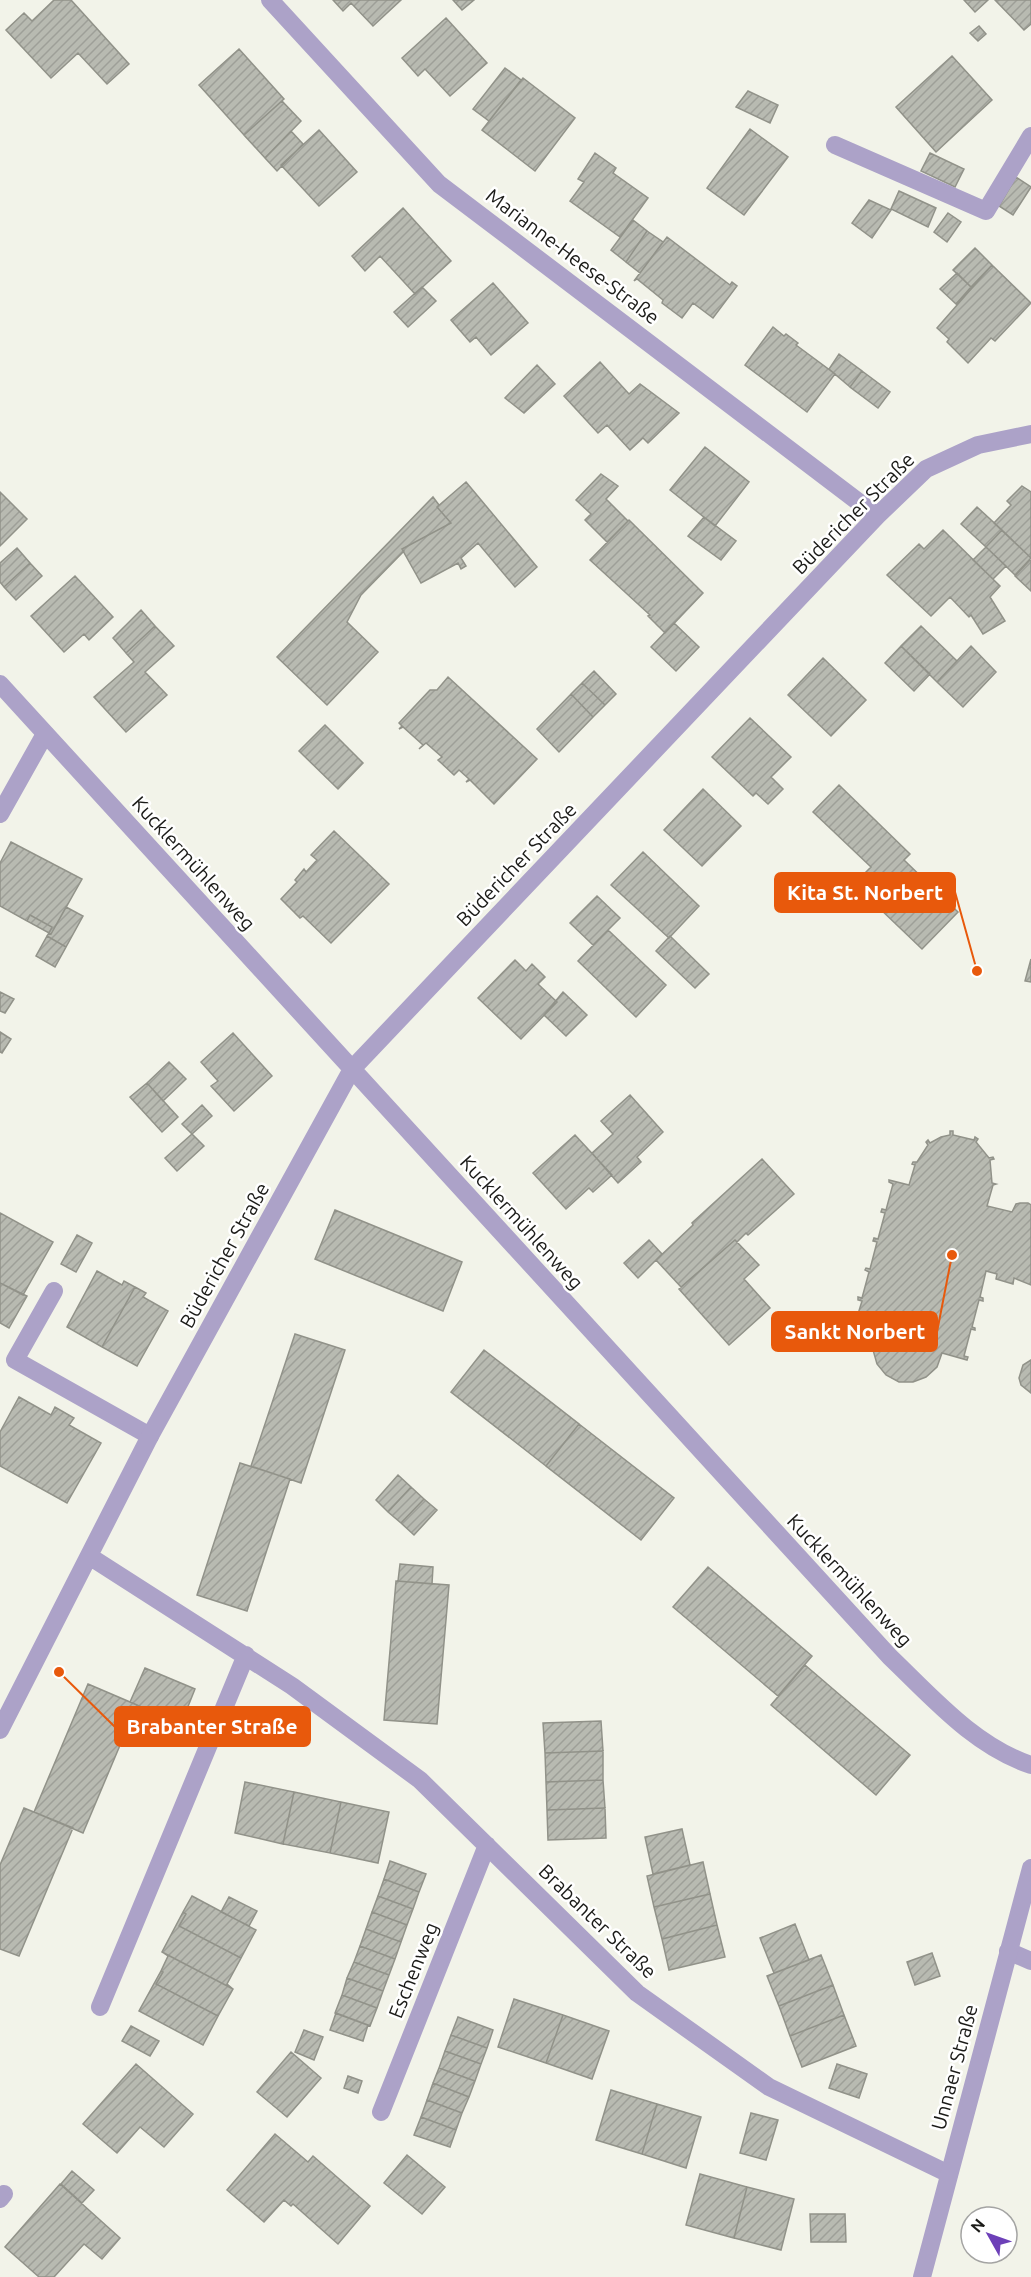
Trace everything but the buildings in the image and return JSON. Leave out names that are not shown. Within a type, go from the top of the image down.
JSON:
[{"type":"street","name":"Marianne-Heese-Straße","points":[[270,0],[440,184],[877,516]]},
{"type":"street","points":[[835,145],[986,211],[1031,136]]},
{"type":"street","name":"Büdericher Straße","points":[[0,1730],[150,1436],[352,1069],[877,516],[926,469],[978,445],[1031,434]]},
{"type":"street","name":"Kucklermühlenweg","points":[[0,684],[890,1657],[964,1728],[1010,1758],[1031,1765]]},
{"type":"street","points":[[0,814],[45,734]]},
{"type":"street","points":[[54,1292],[15,1360],[150,1436]]},
{"type":"street","name":"Brabanter Straße","points":[[89,1556],[292,1686],[420,1780],[637,1993],[769,2087],[949,2174]]},
{"type":"street","points":[[100,2007],[246,1655]]},
{"type":"street","name":"Eschenweg","points":[[381,2112],[487,1845]]},
{"type":"street","name":"Unnaer Straße","points":[[922,2277],[1031,1868]]},
{"type":"street","points":[[1008,1951],[1031,1961]]},
{"type":"place","name":"Kita St. Norbert","points":[[977,971]]},
{"type":"place","name":"Sankt Norbert","points":[[952,1255]]},
{"type":"place","name":"Brabanter Straße","points":[[59,1672]]}]
